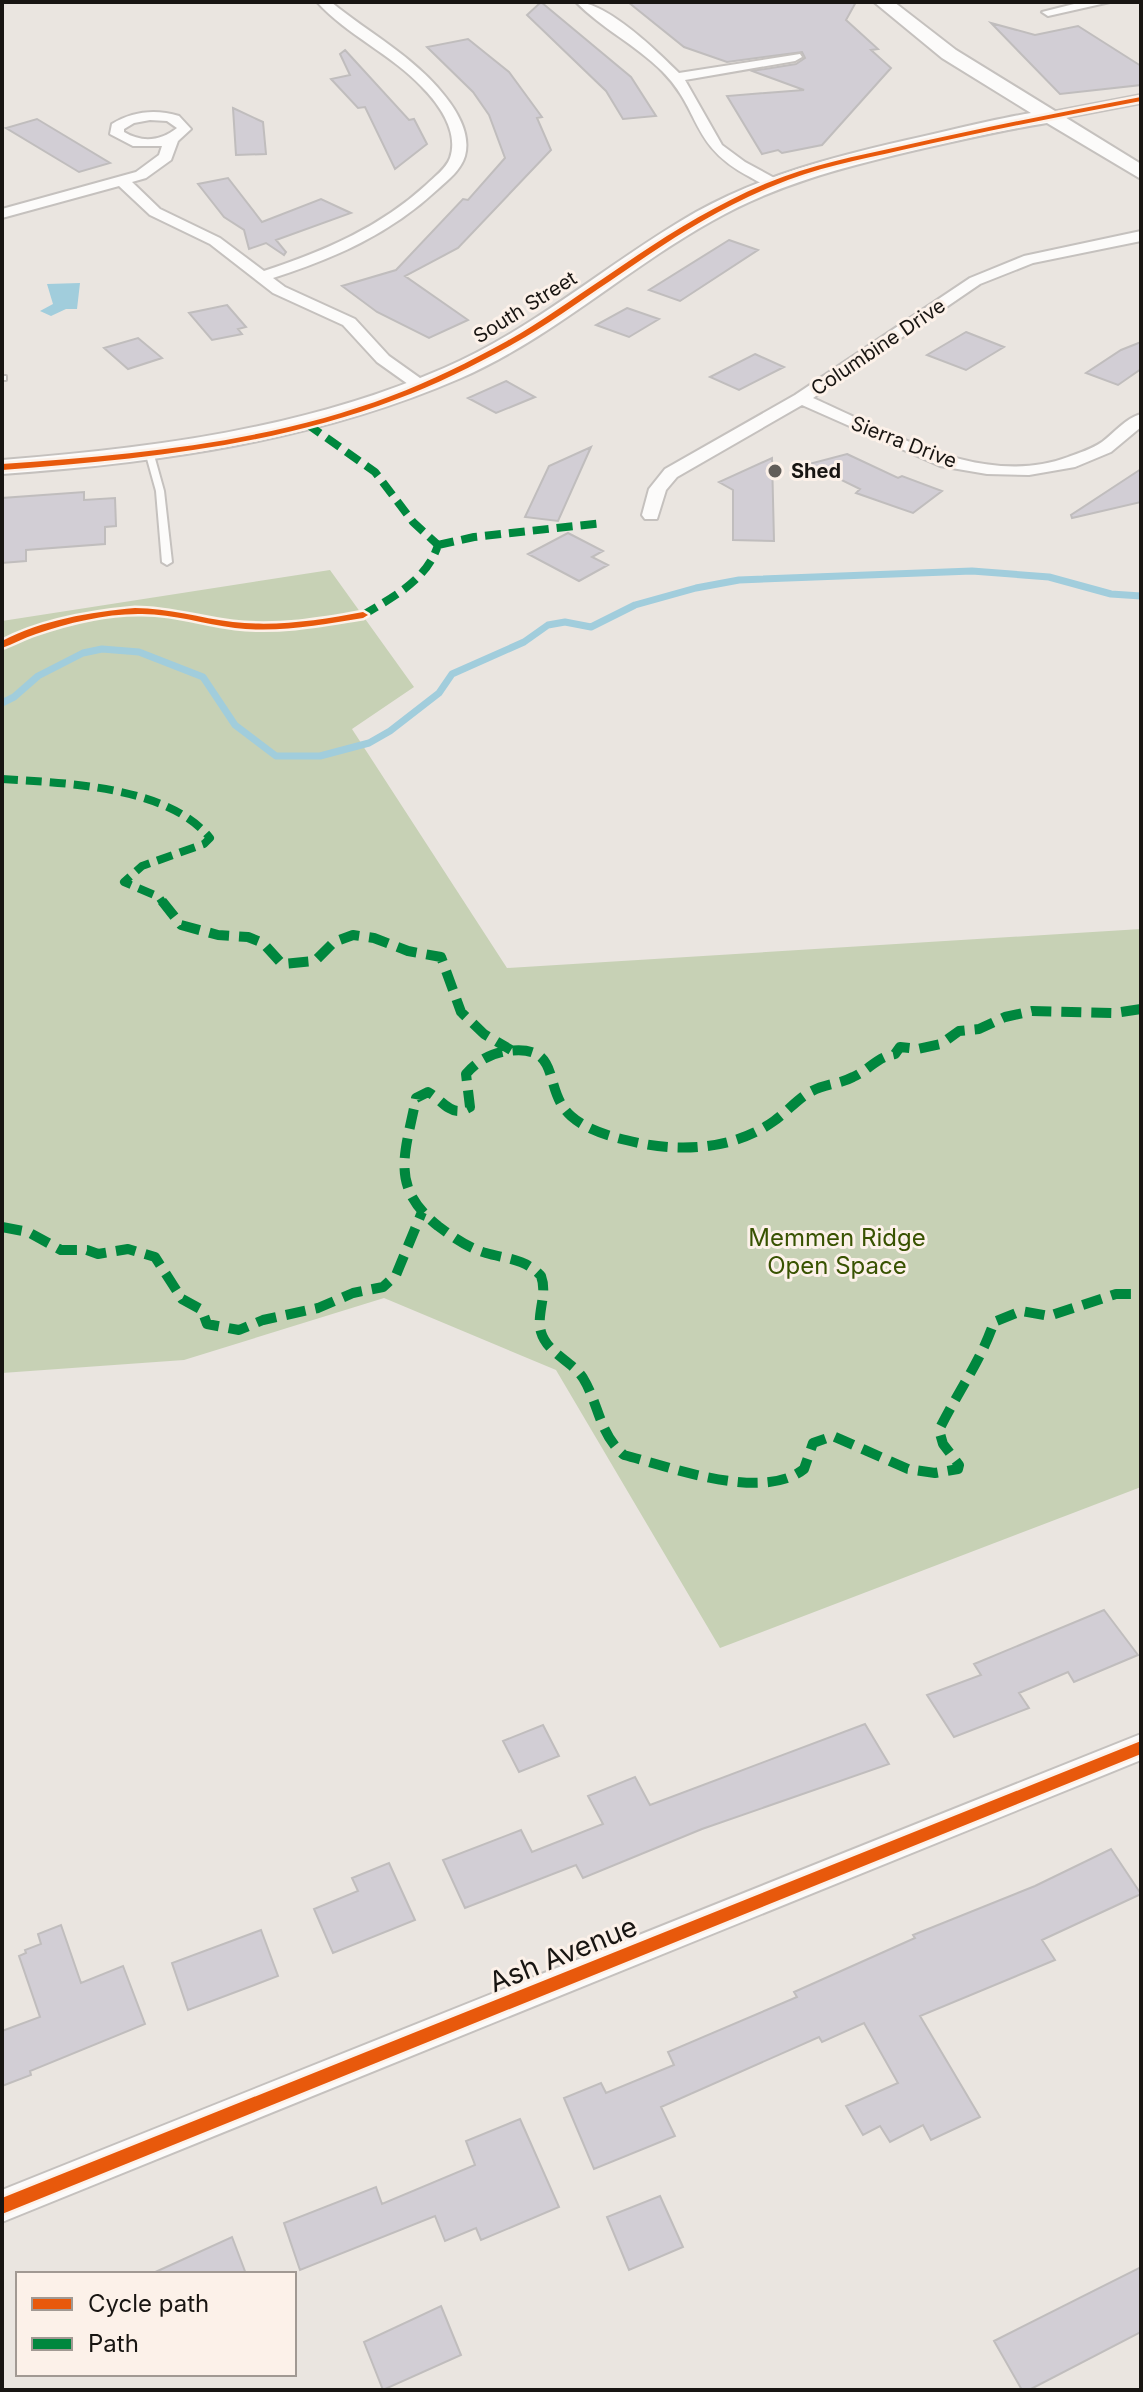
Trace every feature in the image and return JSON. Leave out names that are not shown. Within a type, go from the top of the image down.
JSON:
[{"type":"street","points":[[262,277],[336,251],[388,225],[446,174],[459,153],[454,122],[424,80],[323,2]]},
{"type":"street","points":[[582,2],[641,45],[676,78],[693,102],[711,141],[731,160],[773,183]]},
{"type":"street","points":[[883,2],[949,54],[1141,173]]},
{"type":"street","points":[[1048,12],[1104,2]]},
{"type":"street","points":[[676,78],[795,57]]},
{"type":"street","points":[[1047,117],[1141,99]]},
{"type":"street","name":"South Street","points":[[2,467],[150,455],[307,424],[421,386],[512,342],[710,213],[773,183],[842,162],[1047,117]]},
{"type":"street","points":[[2,214],[123,182],[149,172],[161,163],[171,139]]},
{"type":"street","points":[[123,182],[155,212],[215,241],[287,294],[349,322],[383,359],[421,386]]},
{"type":"street","name":"Columbine Drive","points":[[651,515],[658,489],[671,473],[801,399],[975,281],[1029,259],[1141,236]]},
{"type":"street","name":"Sierra Drive","points":[[801,399],[946,462],[987,469],[1029,470],[1069,463],[1105,448],[1141,419]]},
{"type":"street","name":"Ash Avenue","points":[[2,2206],[1141,1747]]},
{"type":"lane","points":[[150,455],[160,491],[167,562]]},
{"type":"green space","name":"Memmen Ridge Open Space","points":[[330,570],[414,687],[352,729],[507,968],[1141,929],[1141,1487],[720,1648],[556,1370],[384,1298],[184,1360],[2,1373],[2,621]]},
{"type":"water","points":[[80,283],[77,309],[66,309],[51,316],[40,311],[53,304],[47,284]]},
{"type":"building","points":[[541,2],[631,77],[656,116],[623,119],[606,91],[527,15]]},
{"type":"building","points":[[628,2],[856,2],[846,20],[878,49],[871,50],[891,68],[822,145],[762,154],[727,96],[804,90],[752,71],[796,64],[805,58],[802,52],[727,62],[684,47]]},
{"type":"building","points":[[991,23],[1035,35],[1078,26],[1141,66],[1141,85],[1060,94]]},
{"type":"building","points":[[468,39],[509,72],[542,117],[537,118],[551,150],[458,248],[405,276],[468,320],[429,338],[377,312],[342,286],[396,270],[463,199],[468,200],[505,158],[489,115],[473,92],[427,47]]},
{"type":"building","points":[[345,50],[409,120],[414,119],[427,144],[395,169],[365,107],[358,108],[331,79],[350,75],[340,54]]},
{"type":"building","points":[[233,108],[263,122],[266,154],[236,155]]},
{"type":"building","points":[[37,119],[110,163],[79,172],[6,128]]},
{"type":"building","points":[[228,178],[262,222],[321,199],[351,213],[276,240],[286,252],[284,255],[266,243],[249,249],[244,230],[224,217],[198,184]]},
{"type":"building","points":[[729,240],[758,250],[680,301],[649,290]]},
{"type":"building","points":[[227,305],[246,327],[238,329],[242,334],[212,340],[189,313]]},
{"type":"building","points":[[627,308],[659,319],[629,337],[596,325]]},
{"type":"building","points":[[966,332],[1004,347],[966,370],[927,355]]},
{"type":"building","points":[[138,338],[162,358],[128,369],[104,348]]},
{"type":"building","points":[[1141,342],[1141,369],[1118,385],[1086,373],[1121,350]]},
{"type":"building","points":[[755,354],[784,367],[739,390],[710,377]]},
{"type":"building","points":[[506,381],[535,397],[496,413],[468,398]]},
{"type":"building","points":[[591,447],[558,521],[525,517],[549,466]]},
{"type":"building","points":[[847,454],[898,478],[902,476],[942,491],[913,513],[856,493],[860,489],[809,464]]},
{"type":"building","points":[[772,458],[774,541],[733,540],[733,490],[719,482]]},
{"type":"building","points":[[1141,469],[1141,502],[1072,518],[1071,515]]},
{"type":"building","points":[[84,492],[84,500],[115,498],[116,526],[105,527],[105,544],[26,550],[26,561],[2,563],[2,498]]},
{"type":"building","points":[[568,533],[603,551],[592,557],[608,565],[579,581],[528,554]]},
{"type":"building","points":[[1104,1610],[1138,1655],[1074,1682],[1068,1672],[1019,1693],[1029,1708],[954,1737],[927,1695],[981,1675],[974,1664]]},
{"type":"building","points":[[865,1724],[889,1764],[702,1829],[583,1878],[576,1865],[465,1908],[443,1860],[521,1830],[532,1852],[603,1824],[588,1796],[635,1777],[650,1805]]},
{"type":"building","points":[[543,1725],[559,1756],[519,1772],[503,1741]]},
{"type":"building","points":[[1111,1849],[1141,1894],[1042,1940],[1055,1960],[920,2016],[980,2117],[931,2140],[923,2125],[890,2142],[880,2126],[863,2135],[846,2106],[898,2083],[864,2023],[822,2042],[819,2037],[661,2107],[675,2136],[594,2169],[564,2098],[601,2083],[606,2093],[674,2065],[668,2052],[797,1997],[794,1992],[915,1938],[913,1935],[1035,1886]]},
{"type":"building","points":[[389,1863],[415,1920],[333,1953],[314,1909],[358,1891],[352,1878]]},
{"type":"building","points":[[61,1925],[81,1983],[123,1966],[145,2024],[30,2071],[31,2075],[2,2086],[2,2031],[40,2017],[19,1956],[41,1944],[38,1934]]},
{"type":"building","points":[[261,1930],[278,1976],[188,2010],[172,1963]]},
{"type":"building","points":[[520,2119],[559,2207],[481,2240],[476,2228],[445,2241],[435,2216],[300,2270],[284,2223],[376,2187],[382,2204],[475,2165],[466,2141]]},
{"type":"building","points":[[660,2196],[683,2247],[629,2270],[607,2217]]},
{"type":"building","points":[[232,2237],[245,2272],[155,2272]]},
{"type":"building","points":[[1141,2267],[1141,2332],[1029,2390],[1022,2390],[994,2341]]},
{"type":"building","points":[[441,2306],[461,2355],[383,2390],[364,2342]]},
{"type":"waterway","points":[[2,703],[14,697],[38,676],[83,653],[102,649],[139,652],[203,677],[235,725],[276,756],[320,756],[369,743],[390,731],[439,693],[452,674],[524,642],[548,625],[565,622],[591,627],[635,605],[696,588],[739,580],[972,571],[1049,577],[1111,594],[1141,596]]},
{"type":"marked path","points":[[307,424],[375,472],[413,522],[438,545]]},
{"type":"marked path","points":[[438,545],[474,537],[603,523]]},
{"type":"marked path","points":[[363,615],[419,577],[428,567],[438,545]]},
{"type":"marked path","points":[[2,779],[83,786],[148,800],[176,810],[197,822],[210,838],[204,844],[142,866],[124,882],[159,897],[181,925],[218,935],[248,937],[263,943],[282,964],[315,961],[334,942],[353,935],[363,935],[408,951],[441,957],[461,1012],[484,1034],[511,1050]]},
{"type":"marked path","points":[[1141,1009],[1114,1013],[1032,1011],[1005,1017],[979,1029],[959,1031],[941,1044],[918,1049],[900,1047],[895,1054],[881,1057],[860,1074],[808,1093],[755,1132],[724,1143],[691,1148],[641,1143],[589,1127],[562,1107],[546,1060],[539,1053],[527,1050],[502,1052],[479,1061],[466,1074],[470,1107],[463,1111],[453,1111],[428,1092],[416,1098],[404,1171],[412,1200],[438,1226],[469,1246],[521,1262],[541,1276],[544,1284],[540,1319],[543,1337],[585,1381],[604,1431],[615,1448],[624,1455],[715,1477],[741,1481],[785,1480],[804,1469],[813,1443],[833,1436],[908,1469],[935,1473],[958,1469],[959,1465],[943,1444],[939,1430],[957,1392],[983,1354],[994,1322],[1021,1311],[1049,1316],[1116,1294],[1141,1294]]},
{"type":"marked path","points":[[2,1227],[28,1232],[61,1250],[87,1250],[98,1254],[128,1249],[155,1257],[182,1299],[202,1310],[207,1324],[239,1330],[263,1320],[318,1308],[353,1293],[383,1287],[396,1275],[422,1212]]},
{"type":"cycle path","points":[[2,467],[200,447],[330,418],[393,398],[454,372],[513,341],[672,235],[773,183],[820,168],[932,141],[1141,99]]},
{"type":"cycle path","points":[[2,645],[52,626],[135,611],[262,626],[305,624],[363,615]]},
{"type":"cycle path","points":[[2,2206],[1141,1747]]},
{"type":"place","name":"Shed","points":[[775,471]]}]
